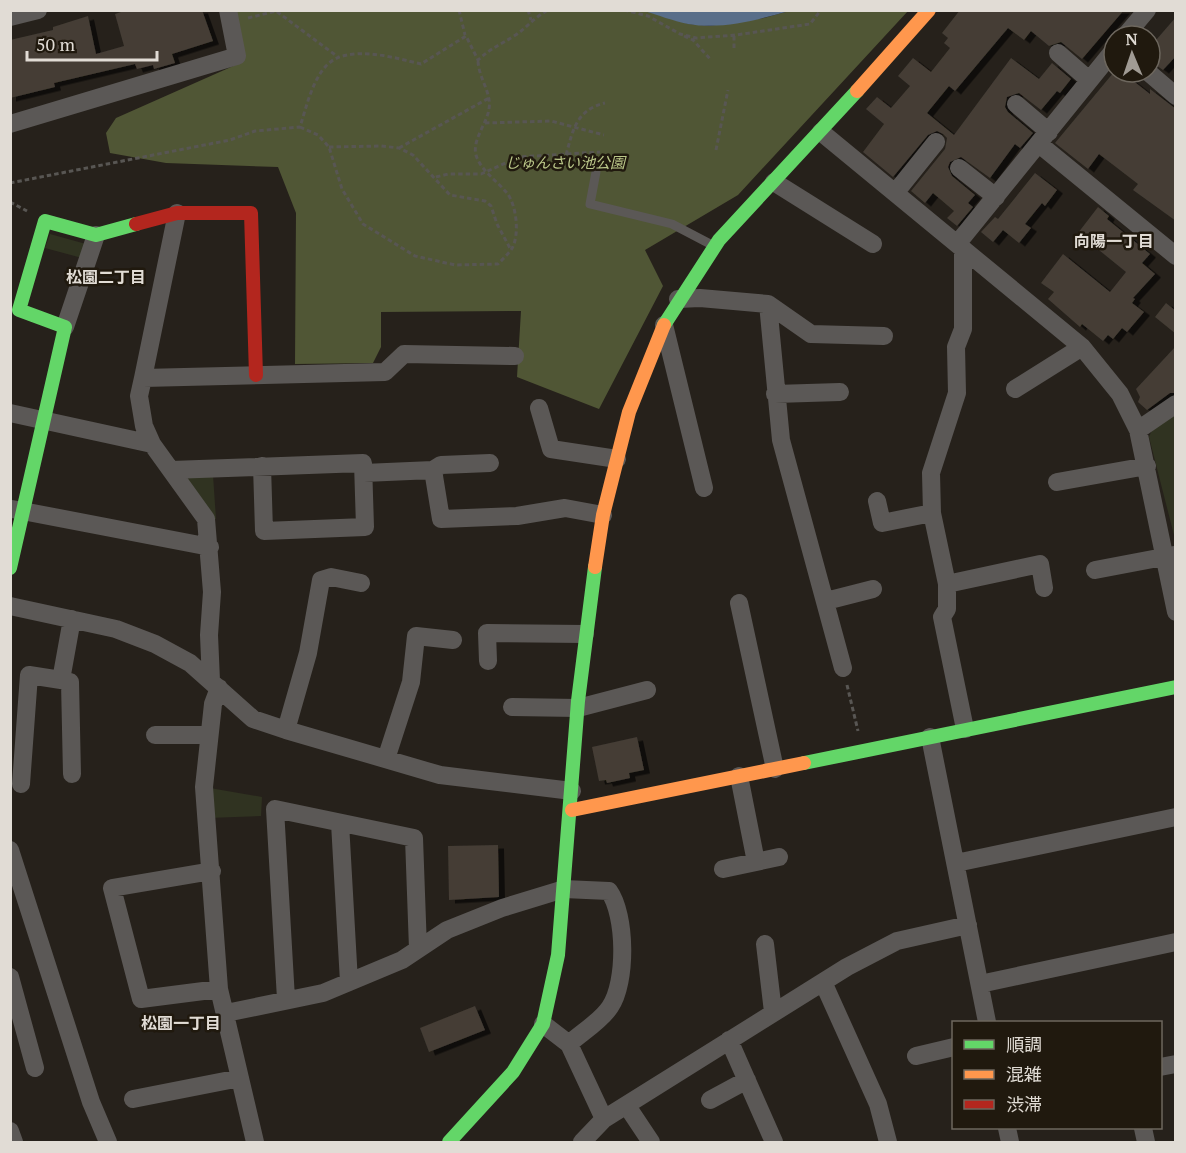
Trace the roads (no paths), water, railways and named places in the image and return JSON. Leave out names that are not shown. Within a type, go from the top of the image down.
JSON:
[{"type":"street","points":[[10,17],[38,10]]},
{"type":"street","points":[[10,124],[237,56],[228,10]]},
{"type":"street","points":[[449,1143],[513,1072],[543,1024],[558,955],[585,634],[603,514],[629,412],[664,324],[678,299],[715,246],[821,132],[929,10]]},
{"type":"street","points":[[1135,24],[1147,10]]},
{"type":"street","points":[[1058,53],[1089,80]]},
{"type":"street","points":[[965,729],[942,617],[947,609],[948,584],[932,513],[931,473],[957,393],[956,347],[963,329],[960,246],[996,197],[1102,64]]},
{"type":"street","points":[[1162,84],[1176,96]]},
{"type":"street","points":[[1016,104],[1044,138],[1176,256]]},
{"type":"street","points":[[821,132],[1082,346],[1120,394],[1138,430],[1170,556],[1176,612]]},
{"type":"street","points":[[895,193],[936,142]]},
{"type":"street","points":[[959,168],[996,197]]},
{"type":"street","points":[[774,182],[873,244]]},
{"type":"street","points":[[177,213],[139,396],[144,426],[152,444],[206,519],[210,547],[215,684],[204,787],[219,989],[255,1143]]},
{"type":"street","points":[[65,327],[20,310],[45,221],[96,235],[177,213],[250,213],[256,375]]},
{"type":"street","points":[[10,568],[17,511],[43,420],[65,327],[96,235]]},
{"type":"street","points":[[678,299],[700,298],[768,304],[811,334],[884,336]]},
{"type":"street","points":[[768,304],[781,440],[843,668]]},
{"type":"street","points":[[664,324],[704,488]]},
{"type":"street","points":[[1015,389],[1082,346]]},
{"type":"street","points":[[143,378],[385,372],[404,354],[515,356]]},
{"type":"street","points":[[775,394],[840,392]]},
{"type":"street","points":[[1138,430],[1176,404]]},
{"type":"street","points":[[539,408],[551,449],[617,459]]},
{"type":"street","points":[[10,413],[152,444]]},
{"type":"street","points":[[171,470],[262,466],[363,463],[365,527],[264,531],[262,466]]},
{"type":"street","points":[[364,473],[433,470],[441,465],[490,463]]},
{"type":"street","points":[[1057,482],[1147,466]]},
{"type":"street","points":[[433,470],[441,519],[517,516],[566,508],[603,514]]},
{"type":"street","points":[[877,501],[882,523],[932,513]]},
{"type":"street","points":[[17,511],[210,547]]},
{"type":"street","points":[[1095,570],[1170,556]]},
{"type":"street","points":[[948,584],[1040,564],[1044,588]]},
{"type":"street","points":[[286,730],[308,653],[321,580],[331,577],[361,583]]},
{"type":"street","points":[[826,601],[873,589]]},
{"type":"street","points":[[739,603],[775,769]]},
{"type":"street","points":[[10,606],[116,629],[155,644],[190,663],[253,719],[286,730],[440,775],[572,790]]},
{"type":"street","points":[[61,680],[72,619]]},
{"type":"street","points":[[488,661],[487,633],[585,634]]},
{"type":"street","points":[[386,759],[411,682],[416,636],[453,640]]},
{"type":"street","points":[[21,784],[28,675],[70,682],[72,774]]},
{"type":"street","points":[[572,810],[1176,687]]},
{"type":"street","points":[[512,707],[578,708],[647,690]]},
{"type":"street","points":[[154,735],[209,735]]},
{"type":"street","points":[[930,737],[987,1021]]},
{"type":"street","points":[[739,776],[756,862]]},
{"type":"street","points":[[286,999],[275,809],[414,838],[418,949]]},
{"type":"street","points":[[956,863],[1176,817]]},
{"type":"street","points":[[340,823],[349,982]]},
{"type":"street","points":[[10,850],[91,1102],[108,1143]]},
{"type":"street","points":[[723,869],[779,857]]},
{"type":"street","points":[[212,872],[112,888],[141,999],[219,989]]},
{"type":"street","points":[[226,1013],[323,993],[402,960],[447,930],[501,908],[564,888],[609,891],[617,902],[622,953],[618,994],[609,1010],[569,1044]]},
{"type":"street","points":[[582,1143],[604,1119],[823,982],[897,941],[968,925]]},
{"type":"street","points":[[980,984],[1176,942]]},
{"type":"street","points":[[765,944],[773,1012]]},
{"type":"street","points":[[10,977],[35,1068]]},
{"type":"street","points":[[823,982],[878,1104],[888,1143]]},
{"type":"street","points":[[543,1024],[569,1044],[604,1119]]},
{"type":"street","points":[[729,1040],[774,1143]]},
{"type":"street","points":[[916,1056],[952,1047]]},
{"type":"street","points":[[133,1099],[240,1078]]},
{"type":"street","points":[[710,1100],[747,1080]]},
{"type":"street","points":[[627,1106],[651,1143]]},
{"type":"street","points":[[10,1131],[14,1143]]},
{"type":"lane","points":[[596,172],[590,204],[672,224],[715,246]]},
{"type":"water","points":[[644,11],[789,11],[752,21],[701,26],[671,20]]},
{"type":"district","name":"向陽一丁目","points":[[1114,241]]},
{"type":"district","name":"松園二丁目","points":[[106,277]]},
{"type":"district","name":"松園一丁目","points":[[181,1023]]},
{"type":"park label","name":"じゅんさい池公園","points":[[565,163]]}]
